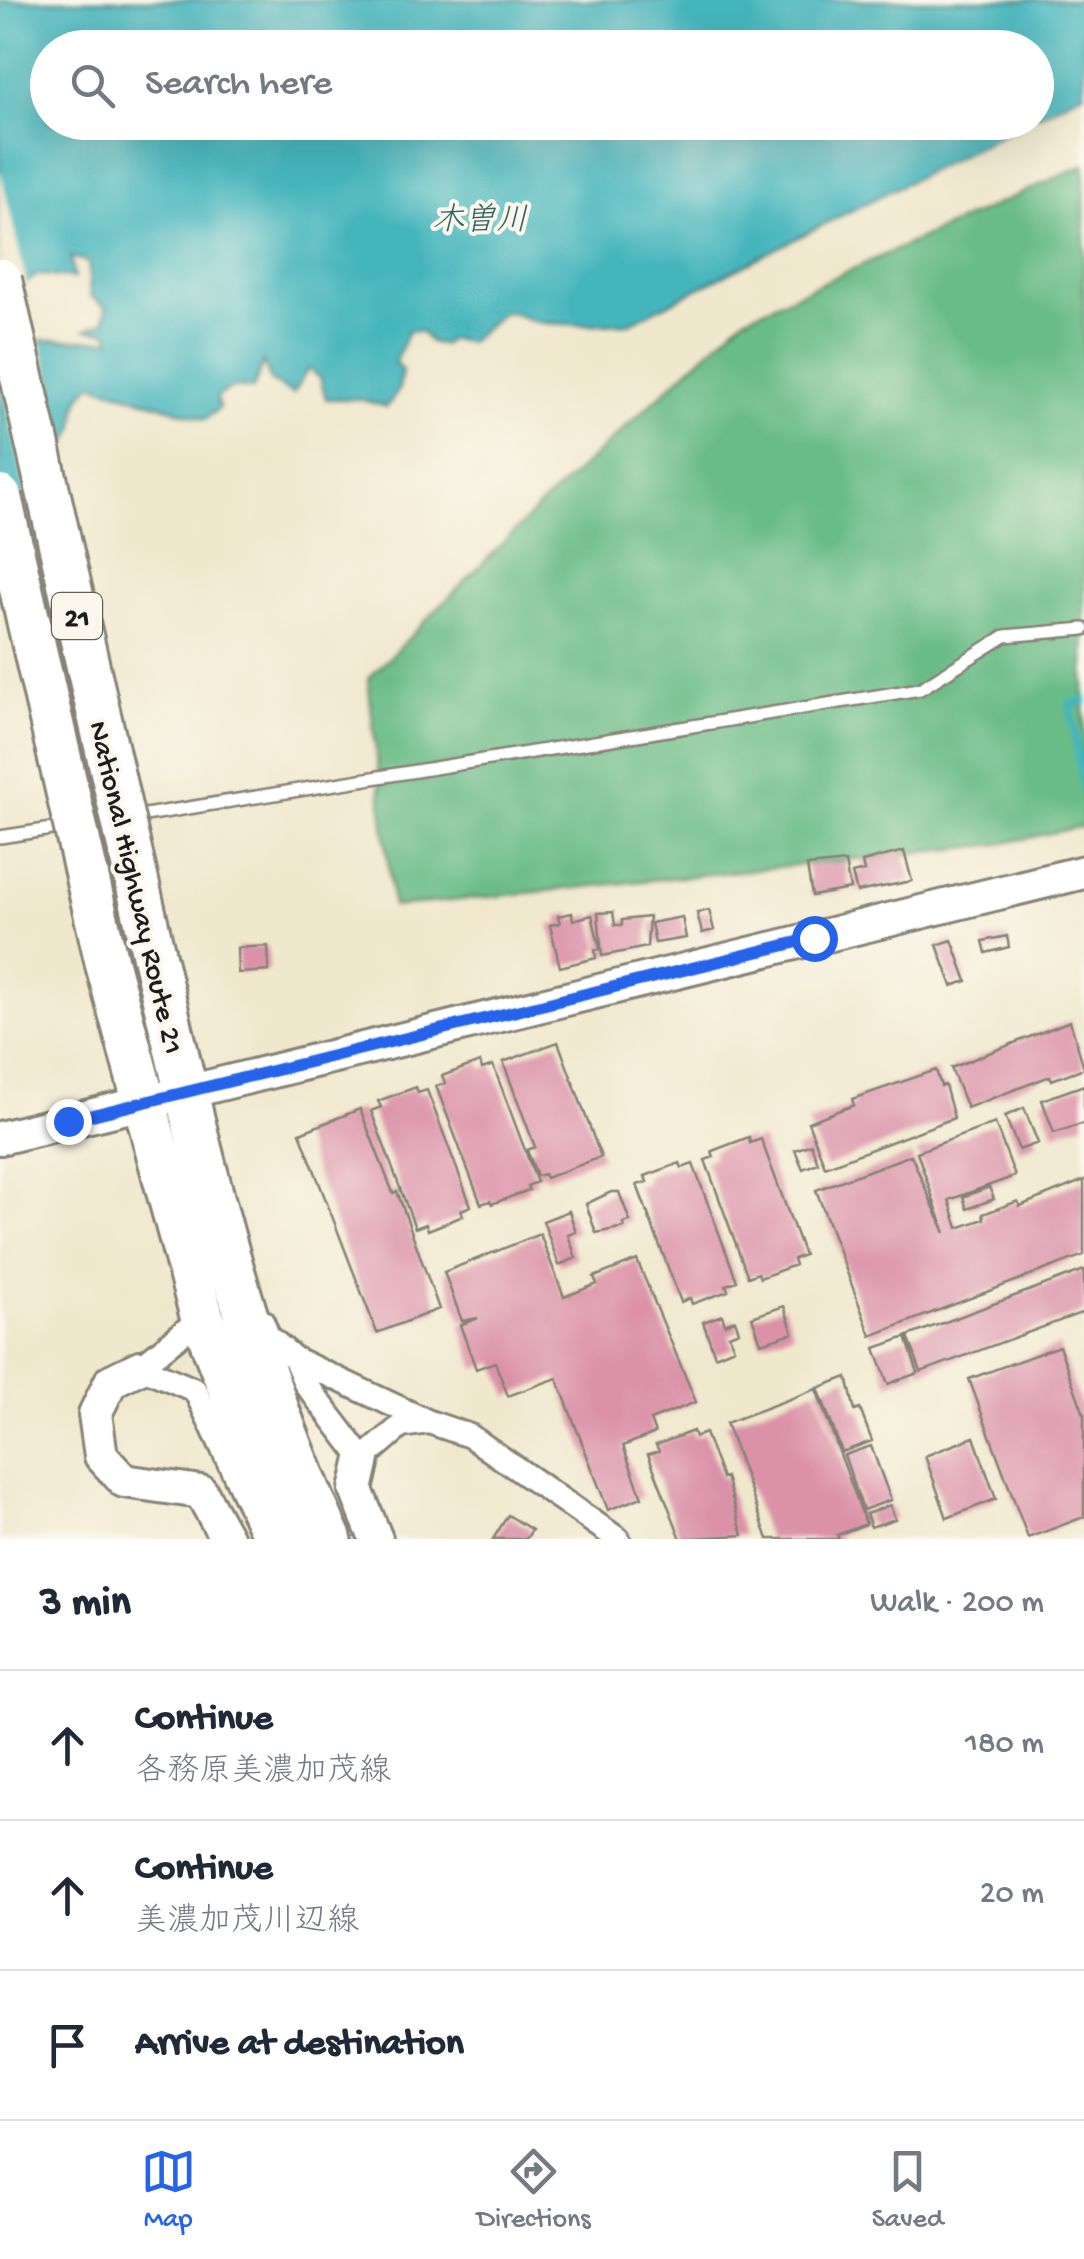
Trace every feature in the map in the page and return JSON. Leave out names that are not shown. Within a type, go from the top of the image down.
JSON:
[{"type":"highway","name":"National Highway Route 21","points":[[0,280],[184,1093],[233,1277],[294,1460],[330,1539]]},
{"type":"highway","name":"National Highway Route 21","points":[[0,497],[107,964],[202,1316],[288,1539]]},
{"type":"main road","points":[[0,1138],[1084,872]]},
{"type":"main road","points":[[140,1367],[111,1382],[95,1414],[101,1456],[124,1481],[201,1492],[227,1539]]},
{"type":"main road","points":[[363,1459],[356,1490],[376,1539]]},
{"type":"street","points":[[233,1277],[252,1298],[268,1336],[295,1359],[429,1422],[470,1436],[618,1539]]},
{"type":"street","points":[[202,1316],[140,1367],[196,1390],[265,1539]]},
{"type":"street","points":[[295,1359],[305,1383],[363,1459],[401,1426],[429,1422]]},
{"type":"lane","points":[[116,820],[920,689],[1006,636],[1084,630]]},
{"type":"lane","points":[[0,837],[96,823]]},
{"type":"green space","points":[[1084,165],[1084,826],[1000,844],[393,907],[368,679],[538,508],[744,318]]},
{"type":"water","name":"木曽川","points":[[0,0],[1084,0],[1084,92],[1054,107],[1054,30],[30,30],[30,140],[991,140],[630,323],[552,324],[503,312],[469,342],[449,339],[443,345],[430,342],[421,332],[408,331],[395,363],[402,370],[399,390],[387,407],[358,399],[326,399],[320,378],[308,369],[293,394],[271,382],[263,362],[253,389],[235,387],[217,396],[219,409],[205,419],[92,384],[80,398],[67,444],[0,510]],"holes":[[[71,257],[88,262],[90,296],[106,307],[104,322],[86,330],[107,332],[111,340],[32,340],[23,285],[38,275],[74,278]]]},
{"type":"pier","points":[[0,169],[28,289],[24,290],[34,336],[39,336],[65,449],[27,495],[0,371]]},
{"type":"building","points":[[904,851],[912,881],[857,892],[852,874],[864,871],[862,862]]},
{"type":"building","points":[[845,862],[850,889],[812,896],[807,866]]},
{"type":"building","points":[[709,910],[714,930],[702,933],[697,913]]},
{"type":"building","points":[[613,912],[615,925],[622,925],[622,920],[649,917],[647,947],[602,956],[598,913]]},
{"type":"building","points":[[572,913],[573,920],[592,915],[600,949],[595,950],[596,958],[560,967],[550,925],[560,923],[558,916]]},
{"type":"building","points":[[682,917],[686,938],[655,943],[651,923]]},
{"type":"building","points":[[1007,936],[1009,947],[986,953],[983,941]]},
{"type":"building","points":[[952,940],[967,981],[952,986],[937,945]]},
{"type":"building","points":[[268,946],[269,971],[238,973],[237,948]]},
{"type":"building","points":[[1070,1021],[1084,1068],[1052,1080],[1050,1076],[967,1108],[951,1068]]},
{"type":"building","points":[[558,1042],[601,1157],[546,1178],[544,1174],[537,1176],[527,1150],[535,1147],[503,1062]]},
{"type":"building","points":[[480,1062],[482,1069],[493,1065],[537,1182],[527,1186],[529,1190],[492,1204],[481,1204],[436,1086],[445,1083],[442,1076]]},
{"type":"building","points":[[936,1070],[941,1086],[945,1085],[954,1118],[825,1167],[808,1122],[854,1105],[852,1099]]},
{"type":"building","points":[[1084,1085],[1084,1123],[1054,1133],[1042,1100]]},
{"type":"building","points":[[416,1087],[418,1093],[427,1090],[471,1206],[461,1210],[463,1216],[428,1230],[426,1224],[415,1228],[371,1111],[381,1107],[378,1101]]},
{"type":"building","points":[[1024,1108],[1038,1143],[1019,1150],[1005,1116]]},
{"type":"building","points":[[360,1109],[393,1193],[397,1191],[439,1309],[377,1333],[300,1133]]},
{"type":"building","points":[[995,1123],[1015,1176],[949,1200],[958,1228],[984,1219],[983,1214],[1018,1201],[1020,1206],[1084,1180],[1084,1255],[871,1336],[816,1190],[911,1155],[945,1233],[917,1152]]},
{"type":"building","points":[[749,1137],[750,1143],[761,1139],[804,1255],[793,1259],[795,1265],[760,1278],[758,1273],[748,1277],[705,1160],[714,1157],[712,1151]]},
{"type":"building","points":[[811,1144],[818,1163],[803,1169],[795,1150]]},
{"type":"building","points":[[680,1163],[682,1168],[693,1164],[737,1281],[726,1285],[728,1291],[692,1304],[690,1298],[681,1302],[637,1185],[647,1182],[645,1176]]},
{"type":"building","points":[[989,1187],[994,1199],[967,1209],[963,1197]]},
{"type":"building","points":[[619,1192],[630,1221],[623,1223],[624,1227],[596,1233],[586,1204]]},
{"type":"building","points":[[569,1211],[576,1232],[568,1235],[576,1258],[559,1265],[543,1221]]},
{"type":"building","points":[[540,1234],[564,1297],[597,1284],[594,1277],[637,1260],[696,1402],[650,1420],[655,1433],[623,1446],[642,1497],[608,1510],[557,1378],[508,1396],[495,1362],[476,1369],[460,1325],[478,1318],[462,1321],[444,1272]]},
{"type":"building","points":[[1084,1270],[1084,1312],[921,1372],[908,1336]]},
{"type":"building","points":[[784,1306],[793,1333],[761,1343],[752,1317]]},
{"type":"building","points":[[722,1315],[725,1324],[735,1320],[739,1331],[729,1335],[734,1348],[715,1356],[703,1322]]},
{"type":"building","points":[[906,1337],[918,1373],[888,1384],[875,1348]]},
{"type":"building","points":[[1059,1346],[1084,1414],[1084,1517],[1028,1538],[969,1379]]},
{"type":"building","points":[[847,1377],[855,1411],[860,1409],[872,1441],[842,1452],[818,1388]]},
{"type":"building","points":[[816,1389],[866,1524],[837,1535],[839,1539],[768,1539],[726,1423]]},
{"type":"building","points":[[693,1431],[695,1437],[705,1433],[722,1478],[726,1477],[743,1535],[681,1539],[648,1454],[659,1451],[656,1445]]},
{"type":"building","points":[[974,1437],[996,1499],[947,1518],[925,1456]]},
{"type":"building","points":[[871,1446],[891,1500],[863,1510],[844,1455]]},
{"type":"building","points":[[890,1505],[895,1519],[871,1527],[866,1514]]},
{"type":"building","points":[[508,1515],[532,1530],[526,1539],[493,1539]]},
{"type":"waterway","points":[[1084,701],[1070,704],[1084,792]]},
{"type":"route","points":[[68,1121],[814,938]]}]
